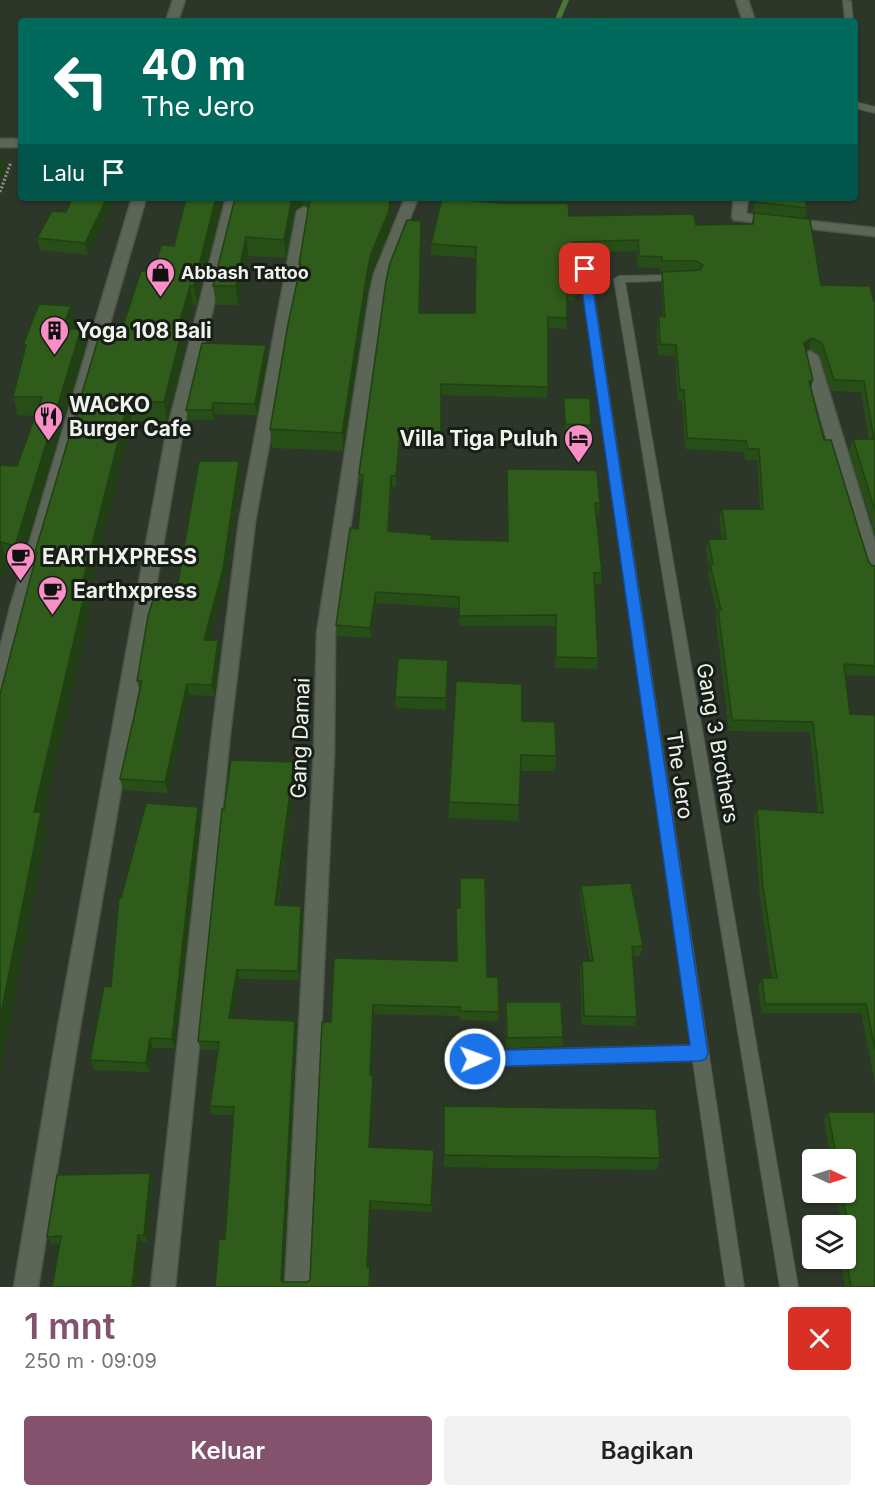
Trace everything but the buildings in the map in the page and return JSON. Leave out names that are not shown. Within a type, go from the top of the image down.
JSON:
[{"type":"street","points":[[173,18],[178,0]]},
{"type":"street","points":[[742,0],[748,18]]},
{"type":"street","points":[[0,143],[18,143]]},
{"type":"street","points":[[0,684],[19,608],[138,201]]},
{"type":"street","points":[[26,1287],[70,1015],[172,446],[232,201]]},
{"type":"street","name":"Gang Damai","points":[[297,1287],[324,752],[326,633],[377,292],[381,274],[410,201]]},
{"type":"street","points":[[741,201],[739,217],[875,232]]},
{"type":"street","points":[[163,1287],[220,743],[247,522],[304,211]]},
{"type":"street","points":[[810,356],[875,570]]},
{"type":"lane","points":[[847,1],[849,18]]},
{"type":"lane","points":[[858,106],[875,110]]},
{"type":"lane","name":"The Jero","points":[[585,269],[735,1287]]},
{"type":"lane","name":"Gang 3 Brothers","points":[[694,278],[619,279],[789,1287]]},
{"type":"lane","points":[[475,1059],[700,1053]]},
{"type":"path","points":[[0,192],[18,146]]},
{"type":"waterway","points":[[558,18],[566,0]]},
{"type":"place","name":"Abbash Tattoo","points":[[160,298]]},
{"type":"place","name":"Yoga 108 Bali","points":[[55,356]]},
{"type":"place","name":"WACKO Burger Cafe","points":[[48,442]]},
{"type":"place","name":"Villa Tiga Puluh","points":[[579,464]]},
{"type":"place","name":"EARTHXPRESS","points":[[21,582]]},
{"type":"place","name":"Earthxpress","points":[[52,616]]},
{"type":"route","points":[[475,1059],[700,1053],[585,269]]}]
